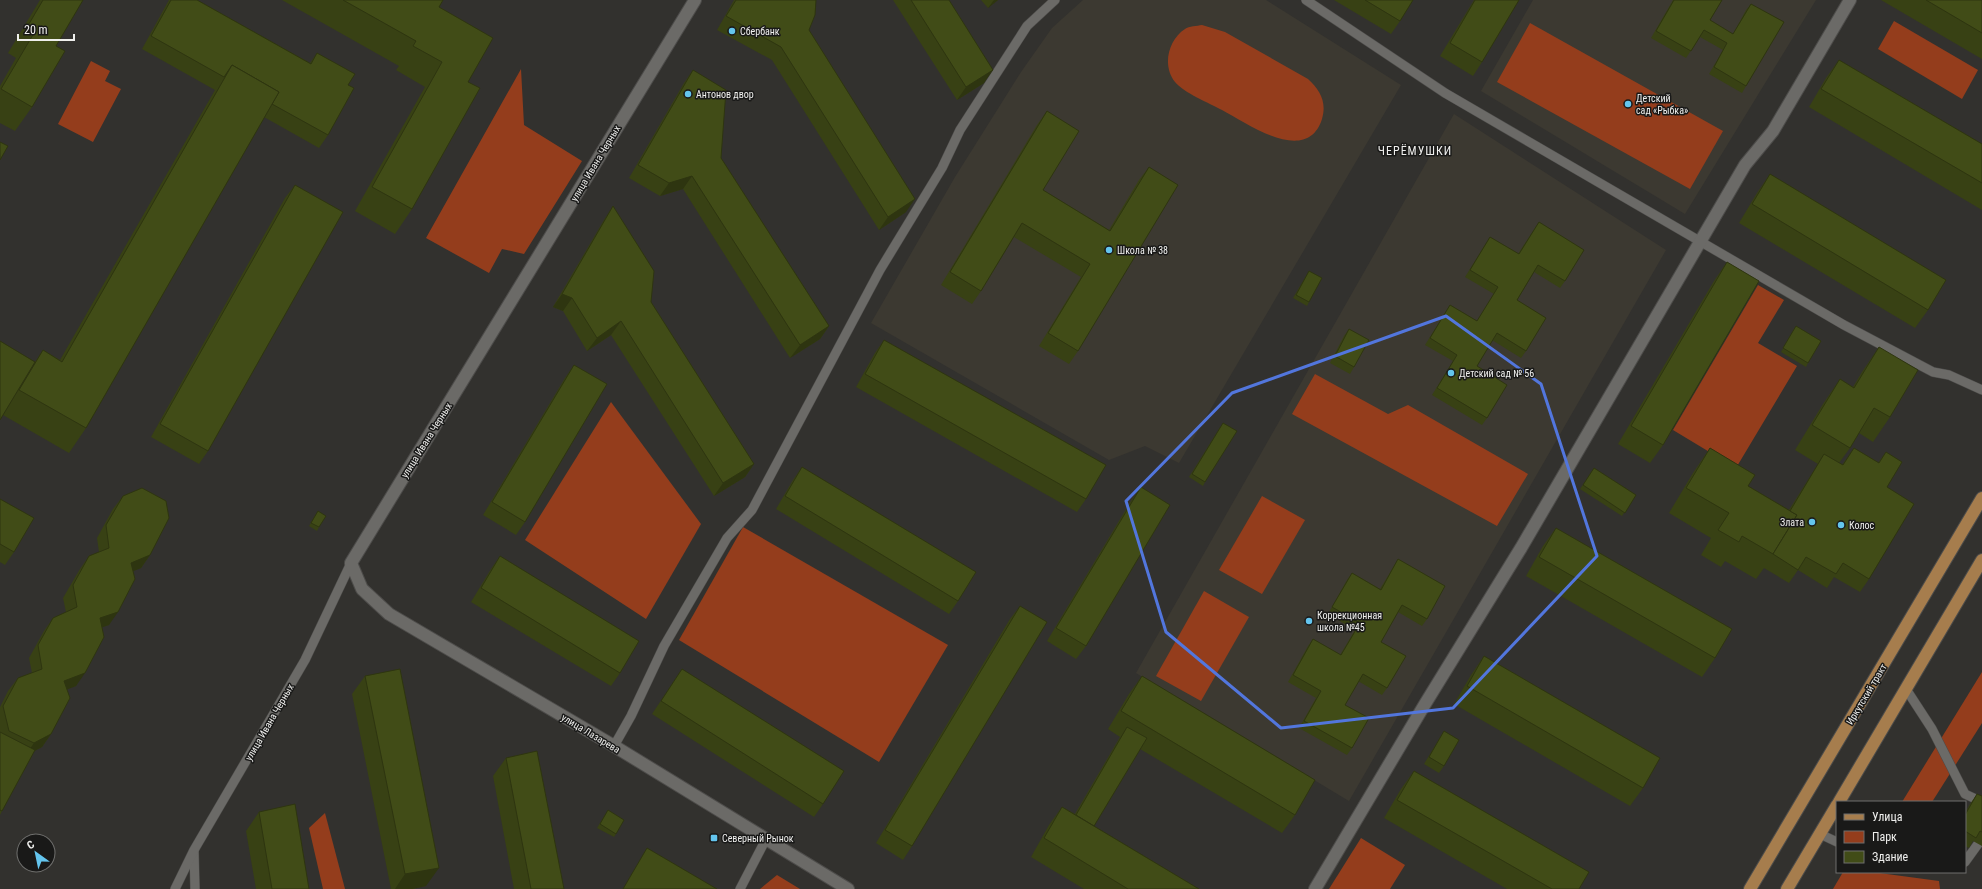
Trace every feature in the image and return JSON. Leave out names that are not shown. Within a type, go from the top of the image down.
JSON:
[{"type":"main road","name":"Иркутский тракт","points":[[1750,889],[1982,498]]},
{"type":"main road","points":[[1840,801],[1982,560]]},
{"type":"main road","points":[[1787,889],[1836,807]]},
{"type":"street","name":"улица Ивана Черных","points":[[351,563],[695,0]]},
{"type":"street","points":[[1315,889],[1425,704],[1508,570],[1745,165],[1773,131],[1850,0]]},
{"type":"street","name":"улица Лазарева","points":[[351,563],[362,590],[389,614],[614,746],[848,889]]},
{"type":"lane","points":[[614,746],[632,716],[664,646],[728,538],[752,510],[880,270],[942,168],[960,130],[1027,26],[1055,0]]},
{"type":"lane","points":[[1306,0],[1445,93],[1701,240],[1844,325],[1933,372],[1949,375],[1982,390]]},
{"type":"lane","name":"улица Ивана Черных","points":[[175,889],[194,850],[305,660],[351,563]]},
{"type":"lane","points":[[1906,689],[1932,729],[1965,794],[1982,802]]},
{"type":"lane","points":[[1820,834],[1836,842]]},
{"type":"lane","points":[[740,889],[766,839]]},
{"type":"lane","points":[[1966,861],[1978,844]]},
{"type":"lane","points":[[194,850],[195,889]]},
{"type":"highlighted area","points":[[1446,316],[1541,384],[1597,556],[1453,708],[1281,728],[1166,632],[1126,501],[1232,393]]},
{"type":"shaded area","name":"Школа № 38","points":[[1083,0],[1266,0],[1401,85],[1179,463],[1145,446],[1109,460],[871,323],[955,177],[1021,72],[1052,28]]},
{"type":"shaded area","name":"Детский сад «Рыбка»","points":[[1533,0],[1816,0],[1685,214],[1481,91]]},
{"type":"shaded area","points":[[1454,114],[1666,250],[1349,801],[1136,673]]},
{"type":"green space","points":[[1894,21],[1978,70],[1962,99],[1878,49]]},
{"type":"green space","points":[[1530,23],[1723,131],[1690,189],[1497,82]]},
{"type":"green space","points":[[1202,25],[1225,32],[1308,79],[1319,92],[1324,107],[1322,119],[1314,133],[1304,139],[1291,140],[1276,137],[1246,124],[1190,94],[1179,86],[1171,76],[1169,69],[1168,61],[1171,46],[1174,40],[1185,29]]},
{"type":"green space","points":[[91,61],[110,71],[105,81],[121,89],[93,142],[58,124]]},
{"type":"green space","points":[[521,69],[524,125],[582,161],[524,254],[502,249],[489,273],[426,238]]},
{"type":"green space","points":[[1758,285],[1784,300],[1758,343],[1797,366],[1736,468],[1673,430]]},
{"type":"green space","points":[[1315,374],[1388,414],[1408,405],[1528,474],[1497,526],[1292,414]]},
{"type":"green space","points":[[611,402],[701,524],[646,619],[525,540]]},
{"type":"green space","points":[[1262,496],[1305,520],[1262,594],[1219,570]]},
{"type":"green space","points":[[743,527],[948,645],[879,762],[679,640]]},
{"type":"green space","points":[[1204,591],[1249,617],[1201,701],[1156,676]]},
{"type":"green space","points":[[1982,672],[1982,723],[1933,801],[1903,801]]},
{"type":"green space","points":[[325,813],[345,889],[323,889],[309,828]]},
{"type":"green space","points":[[1361,838],[1405,865],[1390,889],[1329,889]]},
{"type":"green space","points":[[1842,873],[1879,873],[1939,881],[1940,889],[1833,889]]},
{"type":"green space","points":[[777,875],[800,889],[760,889]]},
{"type":"building","points":[[43,0],[83,0],[56,46],[65,51],[32,107],[1,89],[34,33],[26,29]]},
{"type":"building","points":[[171,0],[197,0],[311,64],[317,53],[355,74],[348,85],[354,88],[328,135],[272,104],[279,92],[232,65],[224,77],[151,36]]},
{"type":"building","points":[[343,0],[443,0],[439,7],[493,38],[468,82],[480,88],[412,209],[372,187],[442,62],[413,46],[416,41]]},
{"type":"building","points":[[736,0],[816,0],[815,15],[809,30],[915,199],[888,217],[781,47],[726,16]]},
{"type":"building","points":[[911,0],[949,0],[993,70],[966,87]]},
{"type":"building","points":[[1365,0],[1413,0],[1400,21]]},
{"type":"building","points":[[1475,0],[1519,0],[1482,62],[1450,43]]},
{"type":"building","points":[[1674,0],[1722,0],[1710,20],[1733,34],[1751,4],[1784,22],[1746,86],[1714,67],[1727,43],[1704,30],[1691,51],[1656,31]]},
{"type":"building","points":[[1926,0],[1982,0],[1982,33]]},
{"type":"building","points":[[1839,60],[1982,144],[1982,183],[1821,89]]},
{"type":"building","points":[[232,65],[279,92],[86,428],[19,390],[43,350],[62,362]]},
{"type":"building","points":[[693,70],[726,90],[721,158],[829,326],[800,345],[692,176],[669,183],[638,165]]},
{"type":"building","points":[[1047,111],[1079,131],[1043,190],[1110,231],[1149,167],[1178,185],[1078,351],[1048,333],[1090,264],[1022,223],[981,291],[950,272]]},
{"type":"building","points":[[0,142],[8,146],[0,160]]},
{"type":"building","points":[[1770,174],[1946,280],[1928,310],[1752,204]]},
{"type":"building","points":[[295,185],[343,212],[208,451],[160,424]]},
{"type":"building","points":[[613,206],[654,271],[651,302],[754,464],[723,483],[621,321],[597,338],[572,298],[562,294]]},
{"type":"building","points":[[1539,222],[1584,250],[1565,281],[1538,265],[1517,300],[1546,318],[1526,351],[1497,333],[1477,366],[1507,385],[1487,418],[1437,388],[1457,355],[1430,338],[1450,305],[1477,321],[1498,287],[1470,270],[1490,237],[1519,254]]},
{"type":"building","points":[[1727,262],[1759,281],[1663,445],[1631,426]]},
{"type":"building","points":[[1309,271],[1322,278],[1309,302],[1296,295]]},
{"type":"building","points":[[1796,326],[1821,341],[1808,363],[1783,348]]},
{"type":"building","points":[[1349,329],[1369,340],[1354,367],[1335,356]]},
{"type":"building","points":[[884,340],[1106,465],[1086,499],[865,374]]},
{"type":"building","points":[[0,341],[35,362],[0,420]]},
{"type":"building","points":[[1879,347],[1918,370],[1890,417],[1874,408],[1850,448],[1812,425],[1840,379],[1854,388]]},
{"type":"building","points":[[574,365],[607,384],[525,522],[492,502]]},
{"type":"building","points":[[1223,423],[1237,431],[1205,482],[1192,474]]},
{"type":"building","points":[[1710,448],[1755,475],[1748,486],[1797,515],[1773,554],[1742,536],[1739,542],[1718,530],[1729,513],[1686,488]]},
{"type":"building","name":"Колос","points":[[1854,448],[1879,463],[1886,452],[1902,462],[1887,487],[1914,504],[1869,579],[1843,563],[1836,574],[1806,557],[1798,570],[1773,554],[1797,515],[1790,511],[1824,454],[1843,465]]},
{"type":"building","points":[[802,467],[976,572],[958,601],[785,496]]},
{"type":"building","points":[[1594,468],[1636,495],[1625,513],[1583,485]]},
{"type":"building","points":[[1141,487],[1170,505],[1086,646],[1056,628]]},
{"type":"building","points":[[142,488],[166,501],[169,518],[150,555],[131,563],[135,579],[118,612],[100,618],[104,637],[85,673],[64,681],[70,698],[51,734],[34,743],[9,731],[3,706],[18,678],[42,669],[38,645],[53,618],[77,607],[73,585],[89,556],[109,548],[106,525],[123,496]]},
{"type":"building","points":[[0,499],[34,518],[14,552],[0,544]]},
{"type":"building","points":[[318,511],[326,516],[319,527],[311,523]]},
{"type":"building","points":[[1556,528],[1732,629],[1715,658],[1539,557]]},
{"type":"building","points":[[500,556],[639,641],[620,673],[481,588]]},
{"type":"building","points":[[1398,559],[1445,586],[1427,619],[1402,605],[1381,642],[1406,656],[1387,688],[1363,674],[1345,705],[1369,718],[1352,748],[1304,721],[1321,691],[1293,675],[1313,639],[1341,655],[1360,623],[1332,607],[1352,573],[1381,590]]},
{"type":"building","points":[[1020,606],[1047,622],[912,846],[885,830]]},
{"type":"building","points":[[1484,656],[1660,758],[1643,788],[1467,686]]},
{"type":"building","points":[[400,669],[439,868],[405,874],[365,676]]},
{"type":"building","points":[[682,669],[844,771],[823,804],[661,701]]},
{"type":"building","points":[[1142,676],[1315,780],[1295,815],[1121,711]]},
{"type":"building","points":[[1127,727],[1147,738],[1094,826],[1076,815]]},
{"type":"building","points":[[1444,731],[1459,740],[1444,766],[1429,757]]},
{"type":"building","points":[[0,732],[35,750],[2,811],[0,810]]},
{"type":"building","points":[[537,751],[564,889],[531,889],[506,758]]},
{"type":"building","points":[[1414,771],[1589,872],[1579,889],[1552,889],[1397,800]]},
{"type":"building","points":[[1977,794],[1982,796],[1982,832],[1980,831],[1976,838],[1966,832],[1966,813]]},
{"type":"building","points":[[295,804],[309,889],[272,889],[259,812]]},
{"type":"building","points":[[1062,807],[1199,889],[1128,889],[1044,838]]},
{"type":"building","points":[[608,810],[624,820],[616,834],[600,824]]},
{"type":"building","points":[[647,848],[717,889],[623,889]]},
{"type":"place","name":"Сбербанк","points":[[732,31]]},
{"type":"place","name":"Антонов двор","points":[[688,94]]},
{"type":"place","name":"Детский сад «Рыбка»","points":[[1628,104]]},
{"type":"place","name":"Школа № 38","points":[[1109,250]]},
{"type":"place","name":"Детский сад № 56","points":[[1451,373]]},
{"type":"place","name":"Злата","points":[[1812,522]]},
{"type":"place","name":"Колос","points":[[1841,525]]},
{"type":"place","name":"Коррекционная школа №45","points":[[1309,621]]},
{"type":"place","name":"Северный Рынок","points":[[714,838]]},
{"type":"district","name":"ЧЕРЁМУШКИ","points":[[1415,151]]}]
